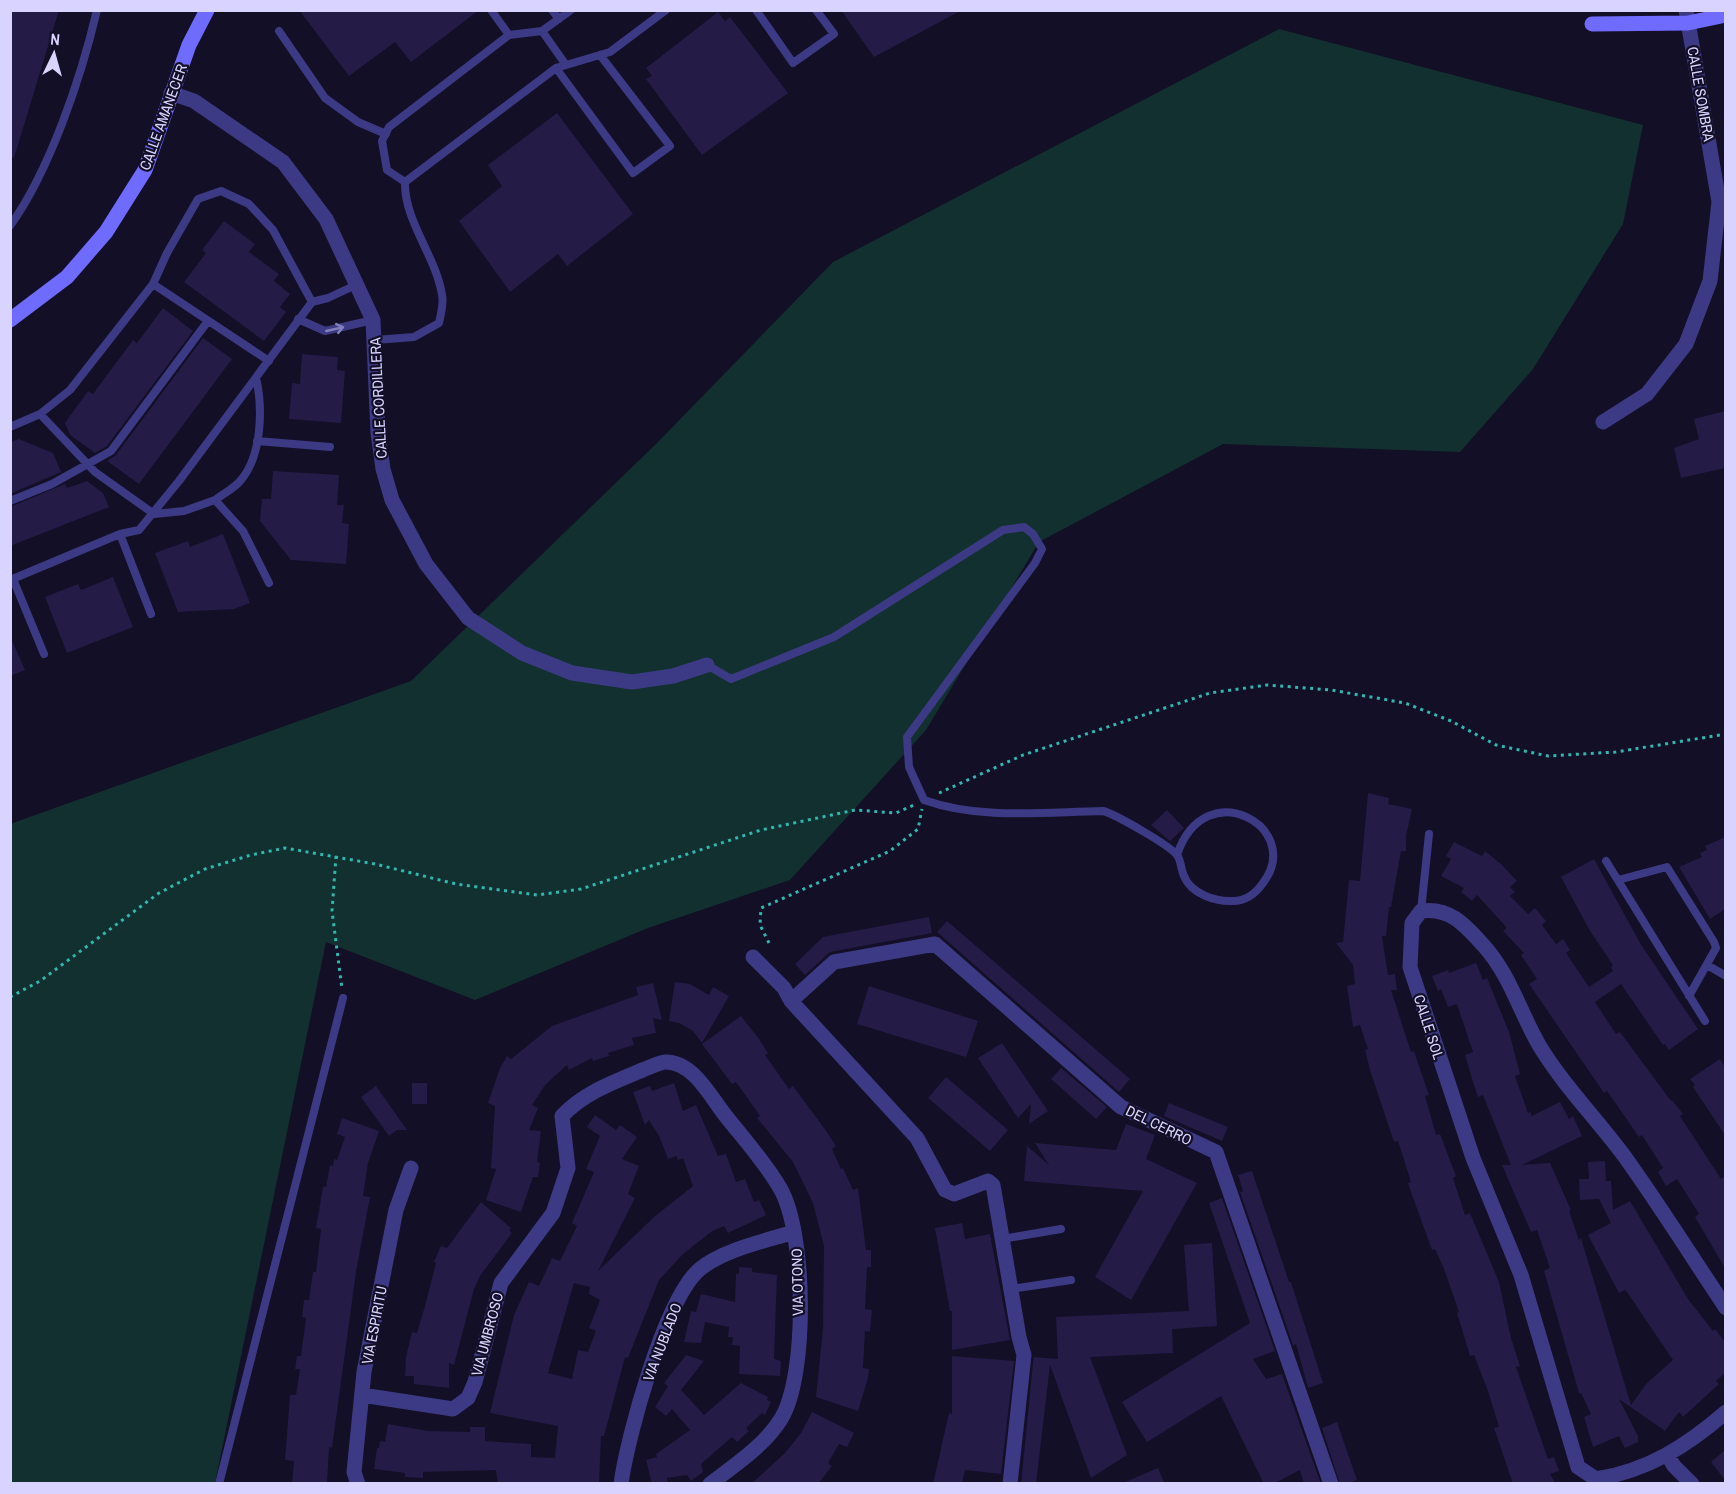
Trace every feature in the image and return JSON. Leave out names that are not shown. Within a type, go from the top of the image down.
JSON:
[{"type":"street","name":"CALLE AMANECER","points":[[10,320],[67,277],[106,232],[145,170],[189,45],[207,10]]},
{"type":"street","points":[[1592,24],[1725,15]]},
{"type":"street","name":"CALLE SOMBRA","points":[[1603,422],[1647,394],[1680,352],[1686,344],[1710,281],[1719,202],[1687,17]]},
{"type":"street","name":"CALLE CORDILLERA","points":[[171,93],[194,101],[283,162],[326,219],[373,320],[378,433],[382,469],[392,500],[426,564],[468,618],[522,653],[572,673],[632,682],[673,676],[707,665]]},
{"type":"street","points":[[1420,911],[1436,909],[1446,912],[1461,923],[1486,948],[1508,980],[1539,1045],[1657,1203],[1725,1308]]},
{"type":"street","name":"CALLE SOL","points":[[1420,911],[1412,923],[1410,967],[1473,1158],[1521,1275],[1578,1467],[1596,1479],[1671,1461],[1725,1412]]},
{"type":"street","name":"DEL CERRO","points":[[791,1001],[834,962],[935,944],[1121,1107],[1216,1152],[1331,1484]]},
{"type":"street","points":[[753,957],[784,988],[791,1001],[917,1138],[945,1190],[954,1194],[988,1181],[992,1183],[1024,1355],[1010,1484]]},
{"type":"street","name":"VIA OTONO","points":[[665,1061],[685,1067],[711,1096],[780,1188],[798,1250],[798,1365],[791,1392],[781,1418],[765,1438],[710,1484]]},
{"type":"street","name":"VIA UMBROSO","points":[[362,1395],[453,1409],[468,1398],[476,1382],[501,1282],[553,1213],[568,1168],[562,1116],[575,1102],[602,1086],[665,1061]]},
{"type":"street","name":"VIA ESPIRITU","points":[[358,1484],[354,1472],[362,1395],[396,1210],[411,1168]]},
{"type":"street","name":"VIA NUBLADO","points":[[621,1484],[625,1450],[645,1384],[668,1321],[684,1287],[700,1269],[721,1258],[758,1242],[794,1232]]},
{"type":"street","points":[[1671,1461],[1678,1484]]},
{"type":"street","points":[[1671,1461],[1692,1484]]},
{"type":"lane","points":[[10,226],[24,206],[57,138],[97,10]]},
{"type":"lane","points":[[490,10],[509,35]]},
{"type":"lane","points":[[552,10],[559,19]]},
{"type":"lane","points":[[405,182],[387,170],[382,141],[388,127],[509,35],[542,31],[571,10]]},
{"type":"lane","points":[[405,182],[556,68],[610,52],[666,10]]},
{"type":"lane","points":[[756,10],[794,63],[834,34],[816,10]]},
{"type":"lane","points":[[279,31],[325,98],[358,122],[386,134]]},
{"type":"lane","points":[[542,31],[566,65]]},
{"type":"lane","points":[[556,68],[633,173],[670,146],[600,55]]},
{"type":"lane","points":[[375,340],[414,337],[439,323],[443,297],[434,263],[405,198],[405,182]]},
{"type":"lane","points":[[10,427],[40,414],[70,390],[153,284],[167,253],[198,199],[221,191],[249,204],[273,230],[312,302]]},
{"type":"lane","points":[[153,284],[268,361]]},
{"type":"lane","points":[[44,654],[12,580],[120,534],[140,530],[312,302],[328,298],[358,284]]},
{"type":"lane","points":[[298,320],[325,331],[373,320]]},
{"type":"lane","points":[[10,501],[88,465],[111,451],[208,321]]},
{"type":"lane","points":[[40,414],[88,465],[154,514],[184,512],[215,500],[242,479],[257,441],[261,402],[256,378]]},
{"type":"lane","points":[[257,441],[330,447]]},
{"type":"lane","points":[[215,500],[243,531],[269,583]]},
{"type":"lane","points":[[707,665],[731,679],[834,637],[897,600],[1004,530],[1024,527],[1033,534],[1042,549],[1035,563],[907,737],[909,767],[924,800],[947,808],[984,813],[1102,811],[1117,815],[1177,855],[1185,879],[1210,900],[1236,901],[1256,893],[1270,874],[1273,854],[1266,831],[1248,816],[1227,810],[1202,817],[1188,830],[1177,855]]},
{"type":"lane","points":[[120,534],[151,614]]},
{"type":"lane","points":[[1420,911],[1429,834]]},
{"type":"lane","points":[[1606,861],[1705,1021]]},
{"type":"lane","points":[[1618,880],[1667,867],[1714,942],[1716,948],[1689,996]]},
{"type":"lane","points":[[1707,965],[1725,976]]},
{"type":"lane","points":[[219,1484],[343,998]]},
{"type":"lane","points":[[1002,1239],[1061,1228]]},
{"type":"lane","points":[[1011,1289],[1071,1280]]},
{"type":"path","points":[[10,997],[40,981],[159,893],[205,869],[251,855],[285,848],[336,856],[456,884],[537,895],[581,889],[772,828],[855,810],[896,813],[1023,755],[1210,693],[1267,684],[1331,690],[1405,703],[1451,721],[1496,745],[1548,756],[1616,752],[1725,734]]},
{"type":"path","points":[[770,943],[759,925],[761,908],[890,851],[918,829],[924,800]]},
{"type":"path","points":[[336,856],[332,911],[343,998]]},
{"type":"green space","points":[[1279,29],[1643,125],[1623,224],[1533,369],[1460,452],[1223,444],[1039,542],[926,730],[790,880],[648,928],[475,1000],[326,942],[215,1483],[11,1483],[10,824],[411,681],[657,443],[833,262]]},
{"type":"building","points":[[10,10],[59,10],[14,158],[10,157]]},
{"type":"building","points":[[299,10],[479,10],[411,62],[395,42],[349,76]]},
{"type":"building","points":[[841,10],[962,10],[874,57]]},
{"type":"building","points":[[718,12],[725,21],[730,17],[788,93],[702,155],[646,79],[652,76],[646,68]]},
{"type":"building","points":[[557,113],[633,214],[567,266],[558,254],[510,292],[459,221],[502,186],[488,165]]},
{"type":"building","points":[[224,221],[255,244],[249,252],[279,274],[274,281],[290,294],[280,307],[286,312],[264,341],[184,282],[206,253],[202,250]]},
{"type":"building","points":[[163,308],[193,331],[107,446],[95,453],[70,435],[65,423],[88,391],[93,394],[133,340],[137,343]]},
{"type":"building","points":[[203,338],[232,359],[139,484],[107,461],[116,455]]},
{"type":"building","points":[[302,354],[338,357],[337,370],[345,371],[341,423],[289,419],[292,383],[300,384]]},
{"type":"building","points":[[1725,411],[1725,468],[1681,478],[1674,448],[1699,439],[1694,419]]},
{"type":"building","points":[[19,439],[53,453],[61,472],[10,494],[10,442]]},
{"type":"building","points":[[273,471],[339,475],[337,505],[344,505],[342,523],[349,524],[346,564],[291,560],[260,521],[262,499],[271,499]]},
{"type":"building","points":[[87,481],[103,493],[109,507],[10,546],[10,507],[65,484],[67,488]]},
{"type":"building","points":[[223,534],[250,603],[234,609],[178,612],[155,553],[188,541],[190,547]]},
{"type":"building","points":[[113,577],[133,627],[67,653],[45,597],[78,584],[81,590]]},
{"type":"building","points":[[10,636],[25,670],[10,676]]},
{"type":"building","points":[[1368,793],[1389,798],[1388,804],[1412,809],[1406,836],[1406,851],[1401,851],[1391,907],[1389,907],[1386,936],[1382,936],[1388,975],[1395,974],[1397,990],[1391,990],[1411,1052],[1414,1051],[1429,1095],[1425,1096],[1436,1135],[1440,1134],[1456,1176],[1453,1178],[1465,1215],[1470,1213],[1499,1282],[1511,1338],[1520,1366],[1516,1367],[1548,1459],[1554,1457],[1559,1471],[1550,1474],[1556,1484],[1513,1484],[1494,1428],[1499,1427],[1488,1391],[1474,1355],[1470,1356],[1457,1313],[1459,1312],[1444,1269],[1435,1249],[1432,1250],[1412,1195],[1408,1183],[1411,1182],[1398,1141],[1394,1142],[1370,1070],[1365,1050],[1368,1049],[1360,1025],[1353,1027],[1347,986],[1355,984],[1353,965],[1336,943],[1343,942],[1349,880],[1360,881]]},
{"type":"building","points":[[1167,810],[1184,828],[1170,841],[1151,825]]},
{"type":"building","points":[[1725,837],[1725,909],[1710,919],[1679,867],[1702,857],[1700,853],[1707,850],[1705,846]]},
{"type":"building","points":[[1454,842],[1482,856],[1485,851],[1517,881],[1510,887],[1515,892],[1510,896],[1528,914],[1535,908],[1546,921],[1542,925],[1556,944],[1563,939],[1570,950],[1566,953],[1589,987],[1613,971],[1611,967],[1613,965],[1590,931],[1561,877],[1594,859],[1640,943],[1698,1029],[1669,1050],[1665,1044],[1663,1045],[1621,984],[1595,1002],[1616,1034],[1620,1032],[1683,1114],[1680,1116],[1721,1179],[1725,1176],[1725,1268],[1695,1217],[1699,1214],[1677,1179],[1666,1186],[1658,1172],[1663,1168],[1642,1135],[1639,1137],[1607,1091],[1604,1093],[1529,984],[1537,979],[1521,955],[1524,953],[1503,931],[1507,928],[1477,895],[1472,901],[1461,892],[1464,888],[1441,876],[1451,859],[1446,856]]},
{"type":"building","points":[[929,917],[932,933],[830,952],[805,975],[795,964],[823,937]]},
{"type":"building","points":[[947,921],[1130,1079],[1119,1092],[937,932]]},
{"type":"building","points":[[1476,963],[1483,980],[1487,978],[1509,1032],[1520,1074],[1515,1076],[1528,1113],[1530,1112],[1532,1116],[1560,1102],[1569,1119],[1573,1116],[1582,1136],[1522,1165],[1550,1163],[1571,1210],[1569,1211],[1579,1240],[1581,1238],[1631,1405],[1647,1383],[1673,1360],[1627,1292],[1625,1290],[1619,1293],[1588,1235],[1611,1223],[1599,1199],[1580,1200],[1579,1179],[1589,1179],[1588,1162],[1605,1161],[1606,1181],[1611,1181],[1613,1210],[1630,1201],[1688,1299],[1713,1331],[1715,1329],[1725,1342],[1725,1373],[1716,1381],[1719,1384],[1683,1417],[1679,1412],[1665,1431],[1619,1399],[1638,1436],[1638,1442],[1625,1448],[1619,1436],[1593,1447],[1584,1417],[1591,1414],[1579,1393],[1544,1271],[1550,1268],[1537,1230],[1531,1232],[1502,1165],[1511,1165],[1483,1095],[1478,1097],[1465,1055],[1473,1052],[1457,1004],[1448,1007],[1441,989],[1438,991],[1432,976],[1448,970],[1449,973]]},
{"type":"building","points":[[675,982],[690,984],[709,995],[713,987],[729,996],[702,1043],[693,1031],[679,1023],[669,1021]]},
{"type":"building","points":[[653,983],[662,1020],[653,1018],[656,1033],[632,1038],[634,1045],[608,1053],[609,1056],[593,1061],[592,1058],[569,1070],[567,1065],[545,1085],[532,1105],[538,1108],[529,1130],[541,1131],[537,1162],[540,1163],[538,1177],[533,1177],[521,1212],[486,1200],[496,1169],[491,1168],[495,1106],[488,1103],[500,1068],[507,1056],[511,1059],[552,1026],[638,995],[636,987]]},
{"type":"building","points":[[869,986],[978,1021],[966,1057],[857,1024]]},
{"type":"building","points":[[741,1016],[759,1039],[768,1053],[765,1055],[789,1089],[793,1086],[824,1128],[836,1146],[832,1149],[841,1169],[843,1168],[853,1190],[858,1188],[866,1250],[871,1250],[871,1267],[867,1267],[865,1309],[872,1310],[870,1332],[865,1331],[863,1368],[869,1369],[868,1378],[858,1411],[816,1397],[823,1329],[824,1246],[813,1203],[793,1162],[757,1118],[760,1116],[736,1082],[732,1084],[702,1044]]},
{"type":"building","points":[[1002,1043],[1048,1111],[1029,1124],[1031,1104],[1018,1118],[978,1058]]},
{"type":"building","points":[[1720,1059],[1725,1067],[1725,1135],[1690,1079]]},
{"type":"building","points":[[1061,1068],[1107,1107],[1096,1119],[1051,1079]]},
{"type":"building","points":[[946,1077],[1008,1130],[990,1151],[928,1098]]},
{"type":"building","points":[[412,1083],[427,1083],[427,1104],[412,1104]]},
{"type":"building","points":[[674,1083],[683,1111],[696,1105],[718,1156],[726,1154],[736,1182],[745,1179],[754,1202],[759,1200],[766,1215],[728,1233],[724,1226],[711,1232],[683,1254],[659,1280],[628,1358],[625,1357],[604,1436],[601,1436],[599,1484],[498,1484],[496,1470],[423,1472],[423,1478],[405,1477],[405,1473],[374,1469],[377,1448],[379,1448],[380,1441],[385,1442],[388,1424],[428,1431],[470,1432],[470,1427],[485,1427],[485,1441],[531,1444],[531,1457],[555,1458],[558,1426],[490,1413],[514,1315],[529,1282],[539,1286],[552,1258],[560,1261],[577,1226],[572,1223],[594,1172],[586,1169],[600,1136],[587,1127],[595,1115],[616,1130],[620,1125],[637,1137],[622,1159],[639,1166],[628,1194],[635,1198],[598,1271],[654,1217],[693,1186],[683,1158],[678,1160],[676,1156],[668,1159],[659,1136],[649,1120],[645,1125],[633,1092],[650,1086],[652,1091]],"holes":[[[574,1283],[590,1287],[589,1294],[600,1300],[589,1328],[596,1331],[588,1352],[578,1350],[572,1379],[548,1373]]]},
{"type":"building","points":[[376,1086],[407,1130],[397,1130],[389,1136],[361,1097]]},
{"type":"building","points":[[1169,1103],[1228,1127],[1222,1141],[1164,1116]]},
{"type":"building","points":[[342,1118],[379,1131],[368,1163],[363,1196],[370,1197],[356,1272],[332,1448],[329,1447],[327,1484],[292,1484],[294,1461],[285,1460],[290,1395],[296,1395],[300,1369],[295,1369],[297,1356],[301,1356],[306,1318],[302,1317],[304,1300],[309,1300],[313,1272],[316,1272],[321,1229],[316,1228],[323,1187],[326,1187],[330,1165],[333,1166],[334,1159],[337,1160],[345,1137],[337,1134]]},
{"type":"building","points":[[1126,1124],[1155,1135],[1146,1159],[1197,1183],[1131,1300],[1095,1277],[1143,1191],[1024,1181],[1027,1146],[1049,1165],[1035,1143],[1116,1150]]},
{"type":"building","points":[[1252,1171],[1323,1383],[1308,1388],[1296,1344],[1293,1345],[1240,1192],[1243,1191],[1238,1175]]},
{"type":"building","points":[[1222,1198],[1275,1351],[1253,1359],[1266,1379],[1282,1374],[1321,1484],[1304,1484],[1300,1470],[1273,1484],[1264,1484],[1221,1396],[1147,1442],[1122,1402],[1250,1323],[1209,1203]]},
{"type":"building","points":[[481,1202],[511,1228],[509,1230],[512,1233],[480,1276],[474,1289],[454,1365],[449,1363],[449,1388],[414,1384],[414,1376],[405,1376],[406,1357],[412,1332],[417,1333],[425,1306],[436,1263],[434,1262],[441,1246],[447,1248]]},
{"type":"building","points":[[962,1223],[965,1239],[990,1234],[1010,1340],[952,1350],[952,1311],[950,1311],[935,1228]]},
{"type":"building","points":[[1212,1243],[1217,1326],[1172,1329],[1173,1353],[1090,1357],[1127,1455],[1091,1478],[1050,1365],[1036,1484],[1021,1484],[1034,1357],[1058,1359],[1056,1317],[1189,1311],[1184,1245]]},
{"type":"building","points":[[739,1267],[752,1268],[752,1272],[777,1275],[774,1359],[781,1361],[780,1376],[739,1374],[740,1346],[732,1345],[733,1337],[728,1337],[729,1327],[705,1322],[701,1343],[684,1342],[691,1311],[696,1312],[701,1294],[735,1302],[736,1274],[739,1274]]},
{"type":"building","points":[[686,1355],[704,1361],[681,1390],[704,1415],[741,1383],[768,1397],[767,1400],[771,1402],[765,1415],[762,1413],[746,1428],[749,1431],[737,1442],[732,1437],[701,1464],[703,1472],[691,1481],[687,1475],[667,1478],[668,1484],[652,1484],[646,1460],[657,1457],[656,1454],[690,1430],[672,1409],[666,1416],[655,1407],[668,1386],[664,1383]]},
{"type":"building","points":[[952,1356],[1014,1361],[1001,1474],[965,1470],[962,1484],[933,1484],[949,1413],[952,1414]]},
{"type":"building","points":[[812,1412],[854,1433],[847,1447],[839,1444],[828,1463],[832,1466],[818,1484],[751,1484],[785,1453],[801,1433]]},
{"type":"building","points":[[1337,1422],[1357,1480],[1347,1484],[1340,1484],[1322,1428]]},
{"type":"building","points":[[1725,1450],[1725,1480],[1711,1462]]},
{"type":"building","points":[[1158,1468],[1165,1484],[1123,1484],[1123,1483]]}]
